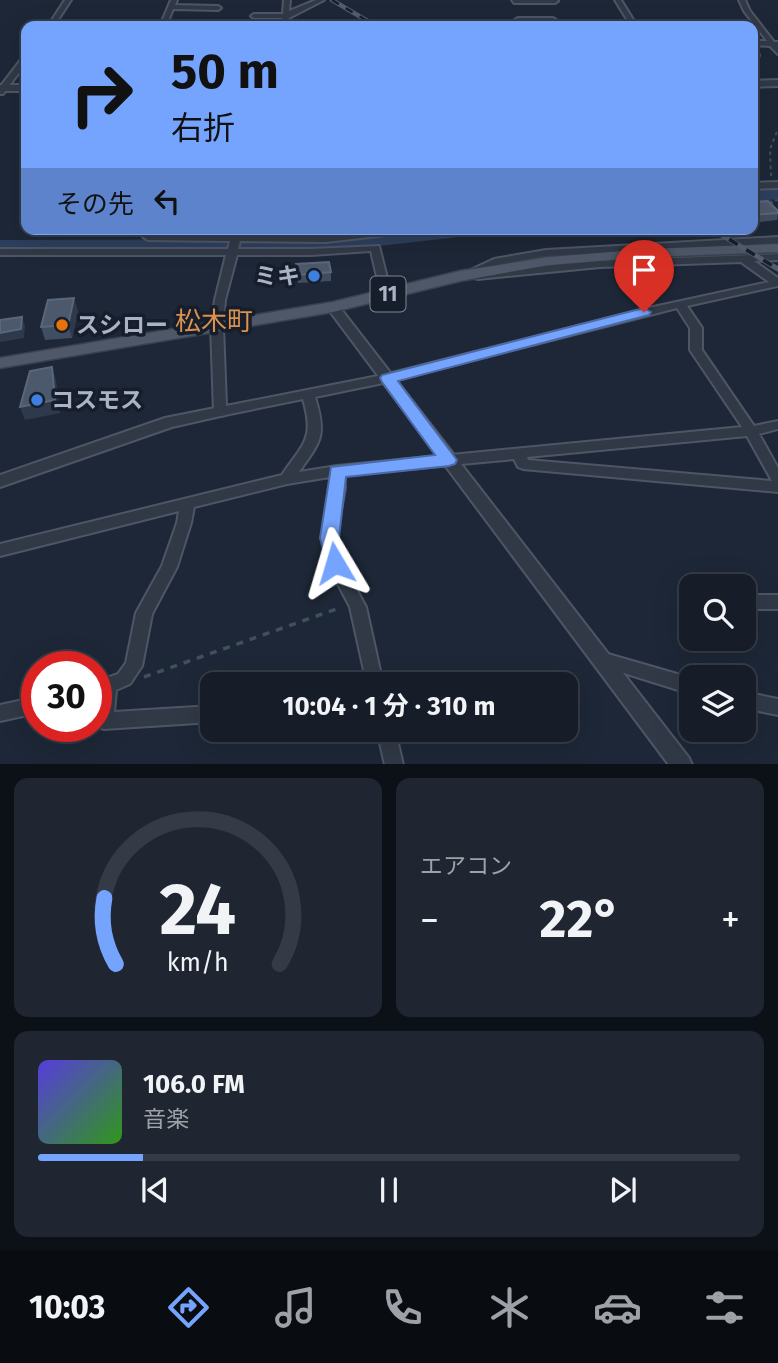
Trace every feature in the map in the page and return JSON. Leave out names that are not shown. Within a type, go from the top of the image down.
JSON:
[{"type":"main road","name":"11","points":[[0,363],[333,307],[460,276],[549,261],[648,253],[778,248]]},
{"type":"street","points":[[54,21],[68,0]]},
{"type":"street","points":[[286,21],[287,0]]},
{"type":"street","points":[[254,16],[288,16],[321,0]]},
{"type":"street","points":[[519,21],[514,0],[555,1]]},
{"type":"street","points":[[618,0],[631,21]]},
{"type":"street","points":[[742,0],[755,21]]},
{"type":"street","points":[[165,21],[172,4],[218,8]]},
{"type":"street","points":[[542,21],[553,20]]},
{"type":"street","points":[[758,24],[778,52]]},
{"type":"street","points":[[1,89],[21,65]]},
{"type":"street","points":[[758,84],[778,83]]},
{"type":"street","points":[[1,89],[21,88]]},
{"type":"street","points":[[149,235],[148,237],[235,241],[311,252],[375,248],[386,294]]},
{"type":"street","points":[[3,253],[326,239],[361,235]]},
{"type":"street","points":[[460,276],[498,261],[546,253],[778,240]]},
{"type":"street","points":[[220,412],[217,326],[220,300],[235,241]]},
{"type":"street","points":[[460,276],[600,264],[778,257]]},
{"type":"street","points":[[0,481],[170,422],[388,378],[680,304],[778,283],[744,259]]},
{"type":"street","points":[[680,304],[696,328],[696,350],[751,431],[778,480]]},
{"type":"street","points":[[333,307],[681,764]]},
{"type":"street","points":[[287,480],[306,456],[316,436],[315,417],[308,395]]},
{"type":"street","points":[[0,550],[287,480],[337,471],[751,431],[778,425]]},
{"type":"street","points":[[519,453],[523,464],[778,486]]},
{"type":"street","points":[[337,471],[338,488],[329,538],[335,563],[355,602],[372,672]]},
{"type":"street","points":[[112,684],[134,666],[144,613],[169,567],[184,523],[187,504]]},
{"type":"street","points":[[756,602],[778,602]]},
{"type":"street","points":[[601,659],[679,682]]},
{"type":"street","points":[[756,702],[778,707]]},
{"type":"street","points":[[0,713],[21,708]]},
{"type":"street","points":[[112,720],[200,715]]},
{"type":"street","points":[[389,742],[394,764]]},
{"type":"path","points":[[775,185],[770,149],[778,129]]},
{"type":"path","points":[[778,200],[771,201],[778,214]]},
{"type":"path","points":[[112,685],[146,676],[355,602]]},
{"type":"building","points":[[768,201],[778,213],[758,215],[758,202]]},
{"type":"building","points":[[329,262],[331,272],[297,275],[296,264]]},
{"type":"building","points":[[74,298],[68,325],[41,327],[48,300]]},
{"type":"building","points":[[22,317],[21,329],[0,333],[0,320]]},
{"type":"building","points":[[52,367],[55,400],[20,407],[30,371]]},
{"type":"waterway","points":[[758,195],[778,193]]},
{"type":"waterway","points":[[0,246],[335,245],[423,235]]},
{"type":"railway","points":[[332,0],[368,21]]},
{"type":"railway","points":[[722,235],[778,269]]},
{"type":"place","name":"ミキ","points":[[314,276]]},
{"type":"place","name":"スシロー","points":[[62,325]]},
{"type":"place","name":"コスモス","points":[[37,400]]},
{"type":"district","name":"松木町","points":[[214,321]]},
{"type":"route","points":[[335,563],[329,538],[338,488],[337,471],[449,460],[388,378],[644,312]]}]
